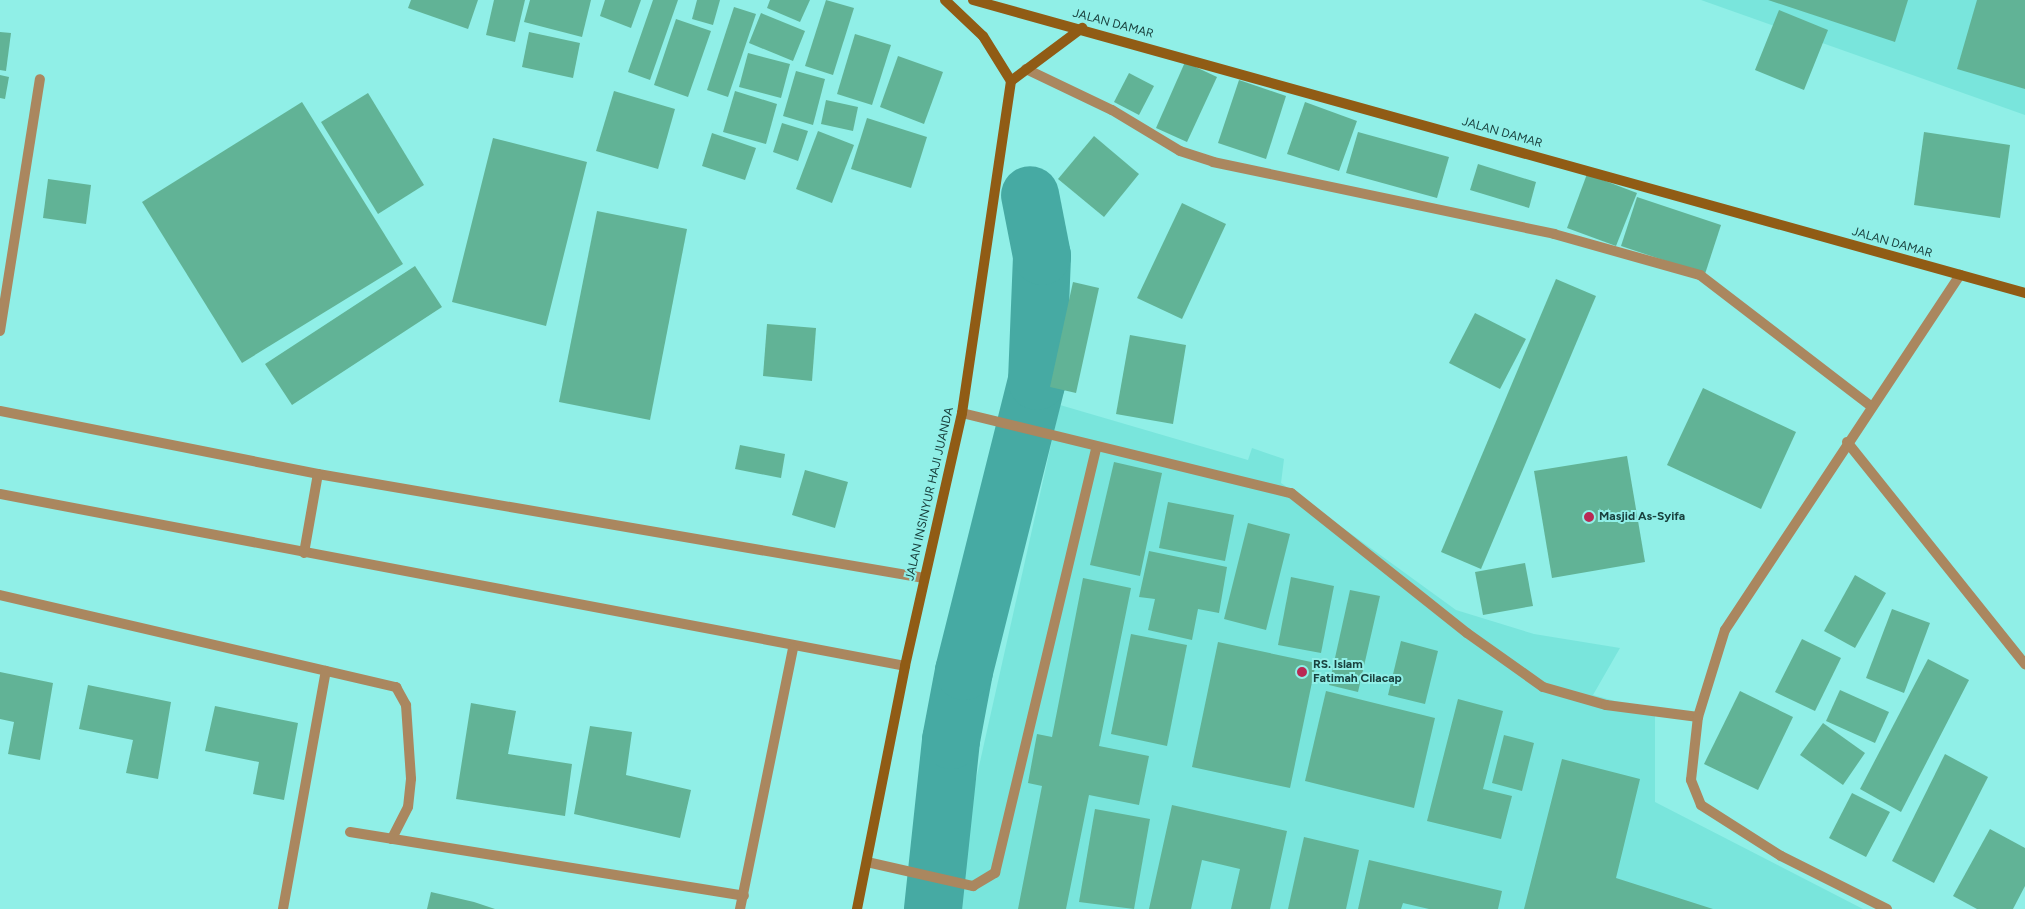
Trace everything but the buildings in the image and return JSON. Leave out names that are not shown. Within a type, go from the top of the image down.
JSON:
[{"type":"street","points":[[945,0],[983,36],[1011,81],[1082,28]]},
{"type":"street","name":"JALAN DAMAR","points":[[973,0],[1082,28],[2025,293]]},
{"type":"street","points":[[1026,69],[1112,110],[1180,151],[1214,162],[1554,234],[1700,275],[1871,406]]},
{"type":"street","points":[[0,331],[40,79]]},
{"type":"street","name":"JALAN INSINYUR HAJI JUANDA","points":[[858,909],[905,666],[962,413],[1011,81]]},
{"type":"street","points":[[1887,909],[1781,856],[1701,805],[1691,780],[1698,717],[1725,630],[1847,442],[1960,275]]},
{"type":"street","points":[[0,411],[318,474],[924,578]]},
{"type":"street","points":[[962,413],[1096,448],[1291,493],[1467,633],[1543,687],[1606,705],[1698,717]]},
{"type":"street","points":[[1847,442],[2025,664]]},
{"type":"street","points":[[867,862],[973,886],[995,873],[1096,448]]},
{"type":"street","points":[[304,553],[318,474]]},
{"type":"street","points":[[0,494],[793,648],[905,666]]},
{"type":"street","points":[[0,595],[326,671],[388,683],[402,693],[411,779],[408,807],[392,839]]},
{"type":"street","points":[[740,909],[793,648]]},
{"type":"street","points":[[283,909],[326,671]]},
{"type":"street","points":[[350,832],[744,896]]},
{"type":"shaded area","points":[[1701,0],[2025,0],[2025,115]]},
{"type":"shaded area","name":"RS. Islam Fatimah Cilacap","points":[[1060,405],[1248,460],[1252,448],[1284,459],[1281,483],[1456,610],[1534,634],[1620,648],[1593,695],[1655,712],[1655,802],[1863,909],[947,909]]},
{"type":"waterway","points":[[933,909],[951,740],[964,671],[1037,381],[1042,256],[1030,195]]},
{"type":"place","name":"Masjid As-Syifa","points":[[1589,517]]},
{"type":"place","name":"RS. Islam Fatimah Cilacap","points":[[1302,672]]}]
